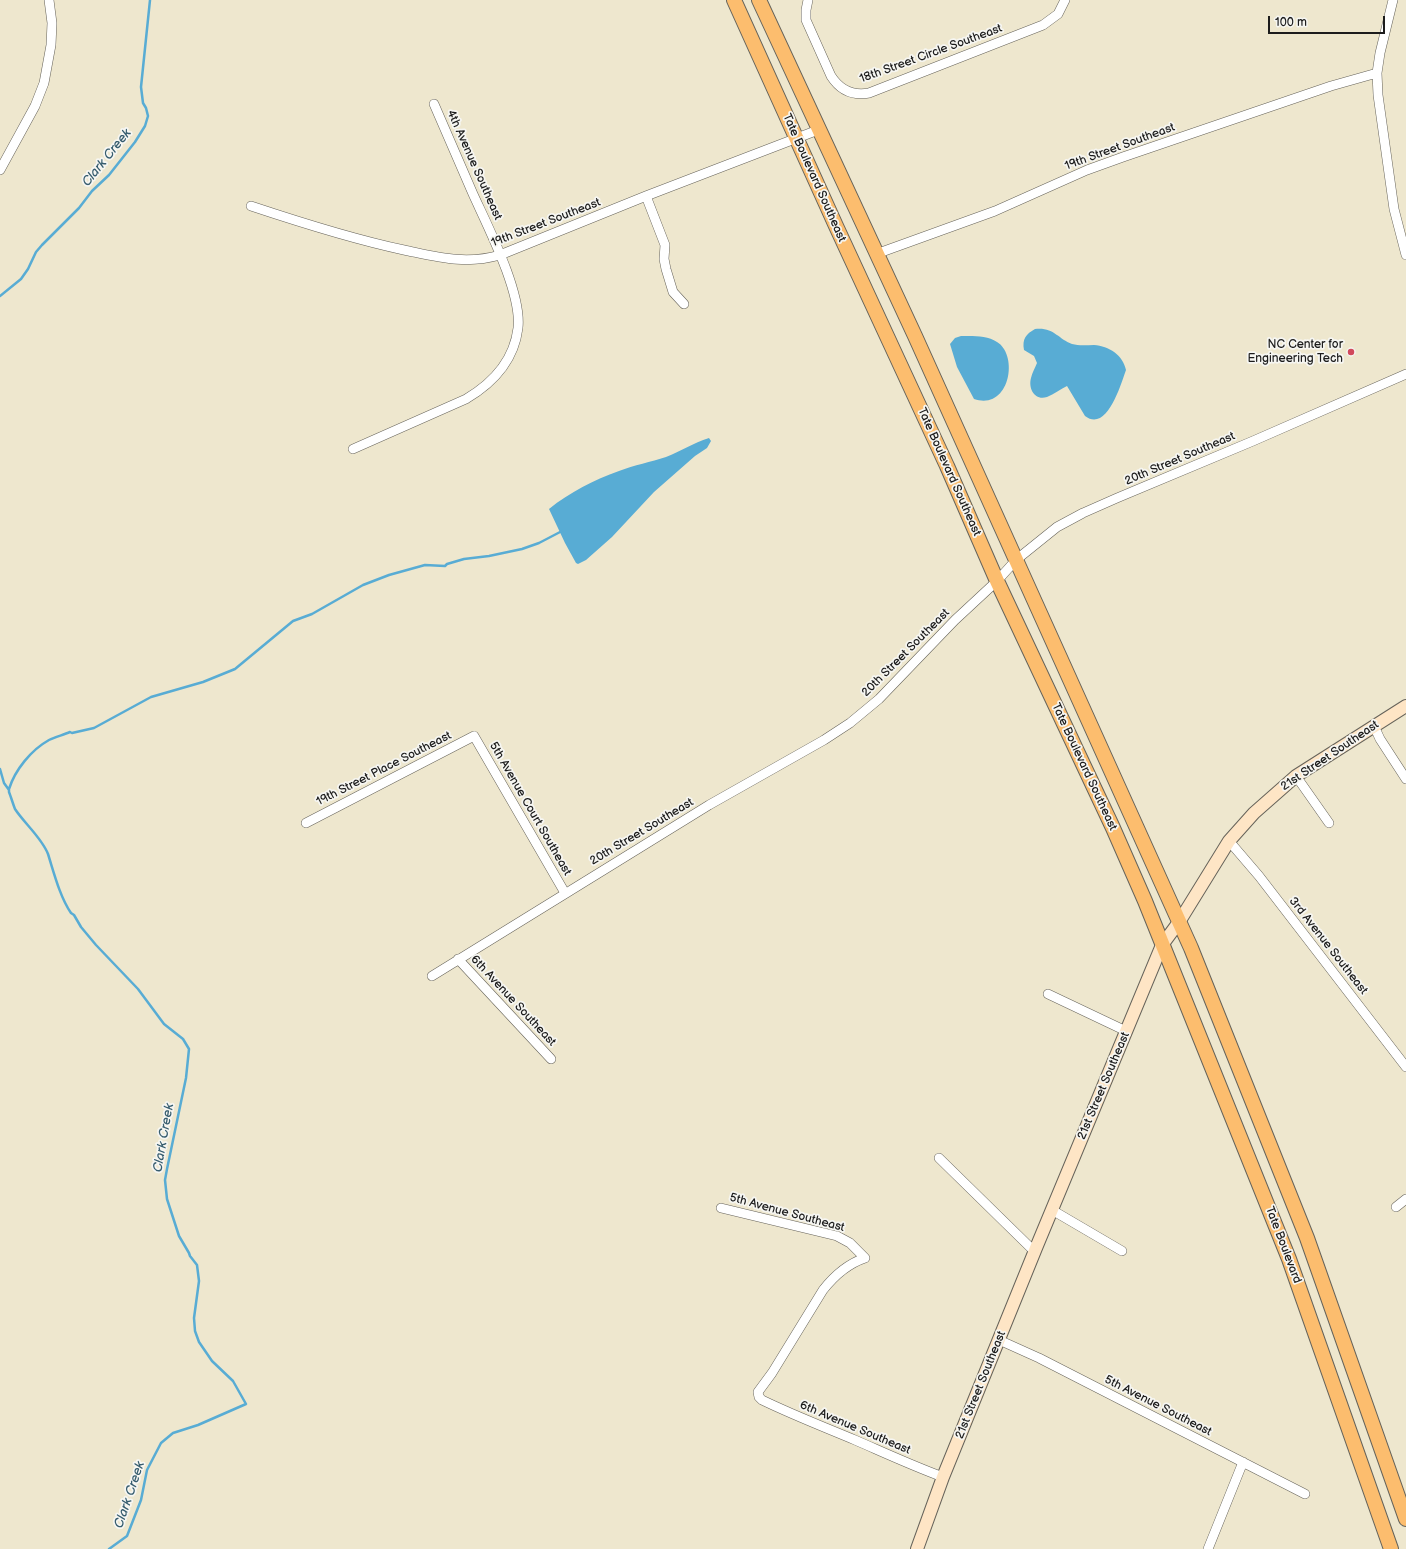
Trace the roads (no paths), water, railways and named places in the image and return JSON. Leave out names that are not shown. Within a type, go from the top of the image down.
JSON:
[{"type":"main road","name":"Tate Boulevard Southeast","points":[[734,0],[796,139],[947,466],[997,580],[1113,828],[1162,945]]},
{"type":"main road","name":"Tate Boulevard Southeast","points":[[759,0],[818,130],[915,336],[1179,922]]},
{"type":"main road","name":"Tate Boulevard","points":[[1179,922],[1307,1238],[1406,1519]]},
{"type":"main road","name":"Tate Boulevard","points":[[1162,945],[1233,1117],[1289,1259],[1390,1549]]},
{"type":"street","points":[[0,170],[35,106],[44,83],[51,45],[52,23],[49,0]]},
{"type":"street","name":"18th Street Circle Southeast","points":[[808,0],[806,20],[832,76],[841,88],[859,94],[874,91],[1043,25],[1058,14],[1065,0]]},
{"type":"street","points":[[1393,0],[1384,31],[1377,73],[1379,114],[1394,209],[1406,255]]},
{"type":"street","name":"19th Street Southeast","points":[[876,254],[995,210],[1086,170],[1331,86],[1377,73]]},
{"type":"street","name":"4th Avenue Southeast","points":[[353,449],[466,399],[486,386],[502,369],[511,353],[515,341],[518,316],[512,289],[500,255],[434,104]]},
{"type":"street","name":"19th Street Southeast","points":[[251,206],[326,231],[377,244],[443,259],[475,260],[500,255],[646,196],[818,130]]},
{"type":"street","points":[[646,196],[665,245],[664,259],[673,292],[684,304]]},
{"type":"street","name":"20th Street Southeast","points":[[432,976],[709,805],[850,724],[879,699],[955,620],[1016,560],[1048,534],[1083,513],[1406,374]]},
{"type":"street","name":"21st Street Southeast","points":[[917,1549],[999,1340],[1162,945],[1179,922],[1229,841],[1254,813],[1296,776],[1406,706]]},
{"type":"street","points":[[1374,726],[1380,739],[1406,779]]},
{"type":"street","name":"5th Avenue Court Southeast","points":[[474,736],[565,893]]},
{"type":"street","name":"19th Street Place Southeast","points":[[306,823],[474,736]]},
{"type":"street","points":[[1296,776],[1329,823]]},
{"type":"street","name":"3rd Avenue Southeast","points":[[1229,841],[1259,876],[1406,1067]]},
{"type":"street","name":"6th Avenue Southeast","points":[[458,959],[551,1059]]},
{"type":"street","points":[[1048,994],[1126,1031]]},
{"type":"street","points":[[939,1158],[1035,1252]]},
{"type":"street","points":[[1396,1207],[1406,1199]]},
{"type":"street","name":"5th Avenue Southeast","points":[[721,1208],[837,1236],[850,1243],[865,1258],[856,1261],[845,1268],[831,1280],[823,1290],[772,1373],[758,1392],[759,1397]]},
{"type":"street","points":[[1052,1210],[1122,1251]]},
{"type":"street","name":"5th Avenue Southeast","points":[[999,1340],[1039,1358],[1305,1494]]},
{"type":"street","name":"6th Avenue Southeast","points":[[759,1397],[762,1400],[799,1418],[855,1440],[910,1465],[944,1477]]},
{"type":"street","points":[[1208,1549],[1243,1462]]},
{"type":"water","points":[[1035,329],[1047,330],[1072,344],[1105,347],[1114,352],[1122,360],[1126,370],[1121,385],[1112,405],[1100,418],[1093,419],[1085,416],[1067,386],[1043,398],[1036,396],[1033,393],[1030,382],[1037,363],[1034,356],[1024,350],[1024,340],[1029,333]]},
{"type":"water","points":[[961,336],[979,336],[989,338],[997,342],[1004,349],[1008,358],[1009,369],[1003,390],[996,397],[986,401],[974,399],[957,367],[950,344],[955,338]]},
{"type":"water","points":[[709,438],[711,441],[707,448],[695,456],[654,492],[612,537],[586,560],[578,564],[576,563],[549,509],[582,487],[600,478],[666,457]]},
{"type":"waterway","name":"Clark Creek","points":[[0,296],[21,279],[28,269],[36,252],[79,208],[92,191],[109,175],[135,142],[145,126],[148,116],[143,103],[141,87],[150,0]]},
{"type":"waterway","points":[[9,789],[15,775],[24,761],[42,744],[70,732],[72,733],[94,728],[151,697],[203,682],[235,669],[293,621],[312,614],[363,585],[389,575],[425,565],[445,566],[464,559],[489,556],[522,549],[539,543],[562,531]]},
{"type":"waterway","name":"Clark Creek","points":[[0,769],[15,809],[37,836],[48,854],[60,892],[71,913],[96,945],[138,989],[164,1024],[183,1039],[189,1049],[186,1078],[165,1180],[167,1199],[179,1236],[190,1256],[197,1265],[199,1281],[194,1318],[195,1331],[199,1342],[212,1361],[233,1381],[246,1404],[198,1425],[173,1433],[161,1443],[147,1470],[141,1500],[127,1536],[109,1549]]},
{"type":"place","name":"NC Center for Engineering Tech","points":[[1351,352]]}]
